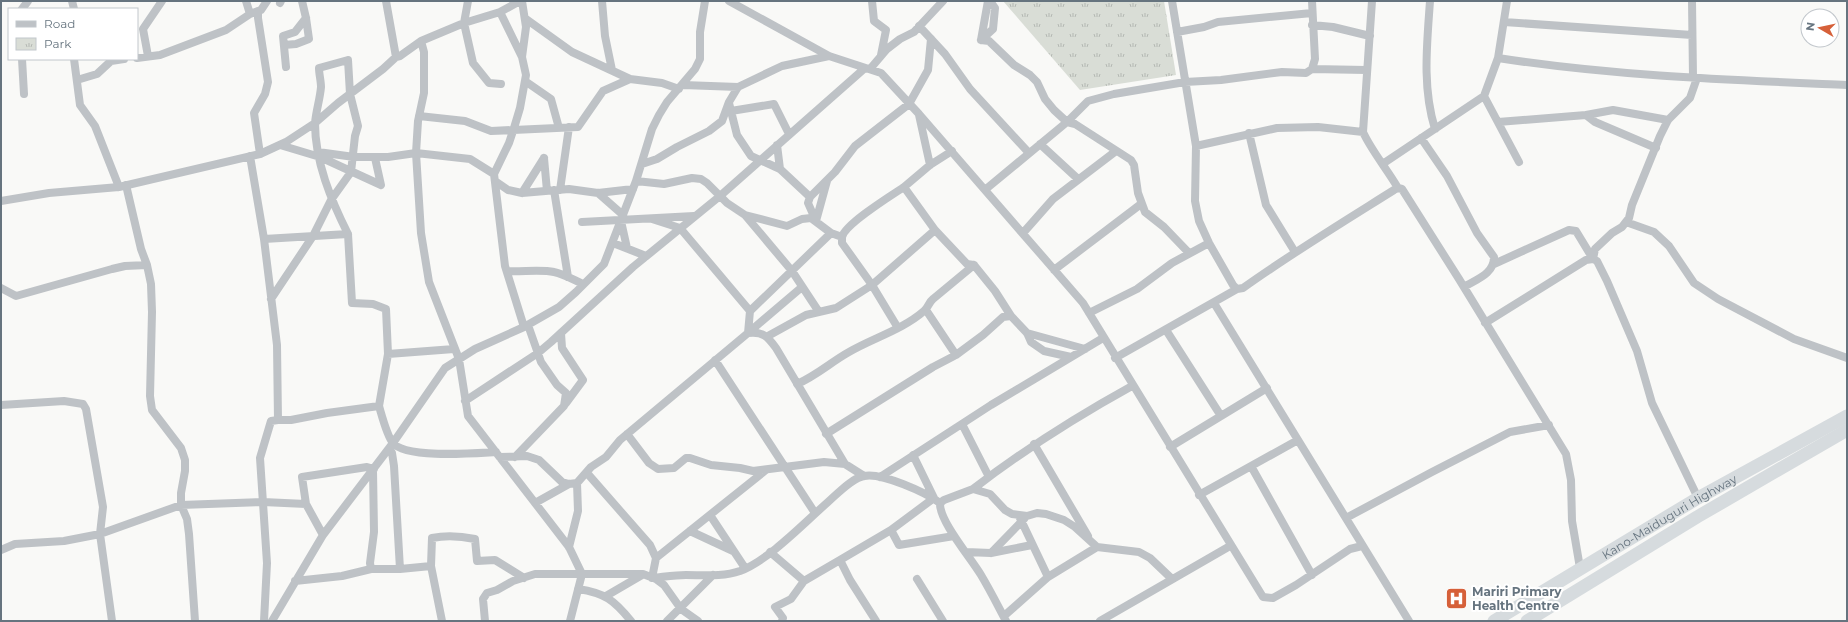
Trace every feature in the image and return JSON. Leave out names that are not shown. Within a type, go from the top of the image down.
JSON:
[{"type":"highway","name":"Kano-Maiduguri Highway","points":[[1494,621],[1698,498],[1847,416]]},
{"type":"highway","name":"Kano-Maiduguri Highway","points":[[1527,621],[1697,517],[1846,432]]},
{"type":"street","points":[[148,56],[143,29],[162,1]]},
{"type":"street","points":[[246,1],[258,18],[268,82],[265,94],[254,113],[260,154]]},
{"type":"street","points":[[138,58],[160,55],[226,30],[264,7],[266,1]]},
{"type":"street","points":[[284,45],[296,44],[309,39],[302,1]]},
{"type":"street","points":[[386,1],[396,56]]},
{"type":"street","points":[[468,1],[464,23],[473,62],[489,83],[502,84]]},
{"type":"street","points":[[1,200],[48,193],[123,186],[260,154],[280,145],[315,123],[383,69],[396,56],[400,56],[421,42],[464,23],[500,12],[521,1],[526,19],[522,57]]},
{"type":"street","points":[[602,1],[605,36],[612,70]]},
{"type":"street","points":[[272,621],[323,534],[374,470],[445,368],[458,358],[526,326],[559,307],[604,264],[635,185],[652,129],[667,102],[681,87],[700,60],[700,32],[705,1]]},
{"type":"street","points":[[729,1],[829,56],[881,73],[952,151],[1083,303],[1132,386],[1263,597],[1273,598],[1312,575],[1350,549],[1362,546]]},
{"type":"street","points":[[872,1],[874,22],[886,30],[881,56]]},
{"type":"street","points":[[465,401],[538,353],[646,256],[720,196],[789,134],[881,56],[887,49],[900,39],[914,32],[943,1]]},
{"type":"street","points":[[989,1],[995,8],[993,29],[981,40],[989,41],[1014,65],[1030,75],[1037,82],[1045,99],[1067,122],[1075,124],[1131,160],[1134,165],[1138,193],[1145,212],[1164,228],[1189,253]]},
{"type":"street","points":[[1172,1],[1196,146],[1195,201],[1199,221],[1209,243],[1233,285],[1237,289]]},
{"type":"street","points":[[1312,1],[1312,25],[1315,59],[1312,69]]},
{"type":"street","points":[[1372,1],[1366,70],[1363,132],[1368,143],[1384,164],[1398,188],[1402,189],[1406,194],[1566,454],[1570,480],[1572,521],[1580,568]]},
{"type":"street","points":[[1430,1],[1426,69],[1429,109],[1435,129]]},
{"type":"street","points":[[1384,164],[1420,138],[1484,96],[1498,58],[1507,1]]},
{"type":"street","points":[[1592,259],[1595,249],[1629,218],[1632,205],[1668,120],[1690,98],[1695,78],[1692,35],[1692,1]]},
{"type":"street","points":[[500,12],[522,57],[526,74],[520,108],[510,142],[495,177],[507,271],[526,326],[546,372],[566,393],[564,406]]},
{"type":"street","points":[[1177,32],[1204,28],[1218,22],[1312,13]]},
{"type":"street","points":[[286,67],[283,36],[294,32],[306,18]]},
{"type":"street","points":[[526,19],[572,52],[630,79],[681,87],[738,87],[782,66],[816,57],[829,56]]},
{"type":"street","points":[[1504,22],[1692,35]]},
{"type":"street","points":[[1312,25],[1333,27],[1370,36]]},
{"type":"street","points":[[919,26],[944,54],[970,89],[1029,153]]},
{"type":"street","points":[[816,221],[808,203],[810,197],[827,181],[855,146],[909,104],[928,70],[931,39]]},
{"type":"street","points":[[421,42],[424,52],[424,93],[419,116],[416,153],[421,233],[429,282],[458,358],[468,416],[569,547],[582,574],[570,621]]},
{"type":"street","points":[[1498,58],[1545,65],[1695,78],[1847,85]]},
{"type":"street","points":[[22,60],[24,94]]},
{"type":"street","points":[[74,60],[80,105],[96,126],[123,186],[147,265],[151,284],[152,312],[150,381],[152,410],[181,448],[183,454],[185,471],[181,494],[181,505],[187,519],[189,534],[194,621]]},
{"type":"street","points":[[77,80],[97,74],[111,61],[118,60]]},
{"type":"street","points":[[272,299],[313,236],[331,200],[351,172],[354,157],[355,136],[358,126],[350,94],[348,60],[319,68],[321,86],[315,123],[319,155],[331,200],[348,234],[352,303],[373,304],[386,309],[388,354],[379,406],[391,446],[394,466],[400,569]]},
{"type":"street","points":[[986,190],[1067,122],[1088,101],[1114,94],[1185,82],[1222,80],[1282,72],[1306,73],[1312,69],[1366,70]]},
{"type":"street","points":[[419,116],[465,121],[491,131],[514,128],[578,127],[603,91],[630,79]]},
{"type":"street","points":[[525,81],[551,99],[559,128]]},
{"type":"street","points":[[642,164],[657,159],[709,131],[722,121],[728,102],[738,87]]},
{"type":"street","points":[[1484,96],[1519,162]]},
{"type":"street","points":[[728,102],[737,135],[751,156],[761,159],[780,169],[810,197]]},
{"type":"street","points":[[731,111],[774,104],[789,134]]},
{"type":"street","points":[[1498,122],[1586,115],[1613,110],[1668,120]]},
{"type":"street","points":[[918,114],[930,165]]},
{"type":"street","points":[[1586,115],[1595,122],[1656,148]]},
{"type":"street","points":[[554,190],[569,127]]},
{"type":"street","points":[[1196,146],[1277,128],[1318,127],[1363,132]]},
{"type":"street","points":[[1250,133],[1266,205],[1295,252]]},
{"type":"street","points":[[1420,138],[1447,176],[1477,233],[1494,257],[1494,264]]},
{"type":"street","points":[[1040,144],[1078,179]]},
{"type":"street","points":[[280,145],[319,155],[375,158],[416,153],[470,159],[495,177],[508,190],[522,194],[554,190],[598,193],[635,185],[664,184],[692,178],[701,179],[727,203],[745,215],[792,271],[819,312]]},
{"type":"street","points":[[777,145],[780,169]]},
{"type":"street","points":[[898,328],[872,286],[842,243],[842,237],[846,230],[857,221],[904,187],[930,165],[952,151]]},
{"type":"street","points":[[1023,233],[1053,199],[1116,151]]},
{"type":"street","points":[[319,155],[351,172],[381,185],[375,158]]},
{"type":"street","points":[[250,156],[264,240],[277,345],[278,420]]},
{"type":"street","points":[[522,194],[544,158],[554,190],[568,277]]},
{"type":"street","points":[[816,221],[827,181]]},
{"type":"street","points":[[904,187],[935,230],[967,264],[974,264]]},
{"type":"street","points":[[1115,358],[1237,289],[1243,288],[1295,252],[1398,188]]},
{"type":"street","points":[[598,193],[622,218],[627,248]]},
{"type":"street","points":[[1054,270],[1141,204]]},
{"type":"street","points":[[745,215],[783,226],[787,226],[808,218],[816,221],[831,233],[842,237]]},
{"type":"street","points":[[582,222],[622,218],[652,219],[694,216]]},
{"type":"street","points":[[652,219],[680,228],[750,311]]},
{"type":"street","points":[[1626,222],[1654,232],[1669,246],[1694,283],[1718,298],[1794,339],[1847,358]]},
{"type":"street","points":[[768,336],[806,315],[836,308],[872,286],[935,230]]},
{"type":"street","points":[[1464,287],[1488,272],[1494,264],[1570,230],[1576,231],[1592,259],[1597,261],[1607,280],[1637,351],[1652,403],[1698,498]]},
{"type":"street","points":[[748,333],[750,311],[831,233]]},
{"type":"street","points":[[264,240],[348,234]]},
{"type":"street","points":[[613,243],[646,256]]},
{"type":"street","points":[[1089,313],[1137,289],[1172,263],[1209,243]]},
{"type":"street","points":[[1485,323],[1586,260],[1592,259]]},
{"type":"street","points":[[797,384],[809,379],[859,346],[898,328],[926,310],[928,303],[959,275],[974,264]]},
{"type":"street","points":[[974,264],[996,291],[1011,316],[1027,333],[1031,342],[1044,351],[1071,357]]},
{"type":"street","points":[[1,288],[16,296],[112,269],[125,266],[147,265]]},
{"type":"street","points":[[507,271],[530,272],[541,270],[554,272],[583,284]]},
{"type":"street","points":[[535,503],[573,484],[587,473],[606,457],[627,434],[802,287]]},
{"type":"street","points":[[1214,303],[1409,621]]},
{"type":"street","points":[[926,310],[956,355]]},
{"type":"street","points":[[826,434],[956,355],[983,336],[1003,317],[1011,316]]},
{"type":"street","points":[[1166,330],[1221,416]]},
{"type":"street","points":[[748,333],[757,332],[768,336],[845,464],[864,476],[880,477],[917,490],[937,500]]},
{"type":"street","points":[[515,457],[564,406],[583,380],[562,348],[561,333]]},
{"type":"street","points":[[1027,333],[1085,349]]},
{"type":"street","points":[[880,477],[962,424],[1103,338]]},
{"type":"street","points":[[388,354],[418,353],[454,349]]},
{"type":"street","points":[[715,360],[815,513]]},
{"type":"street","points":[[784,620],[775,608],[791,599],[804,581],[937,500],[973,490],[1034,444],[1070,420],[1132,386]]},
{"type":"street","points":[[1170,447],[1267,388]]},
{"type":"street","points":[[1,405],[64,401],[83,404],[86,409],[103,507],[100,534],[112,621]]},
{"type":"street","points":[[264,621],[267,563],[260,458],[271,421],[291,420],[327,413],[379,406]]},
{"type":"street","points":[[962,424],[989,477]]},
{"type":"street","points":[[1346,518],[1510,432],[1549,425]]},
{"type":"street","points":[[627,434],[649,463],[658,469],[674,468],[686,458],[718,466],[753,471],[824,462],[845,464]]},
{"type":"street","points":[[1199,495],[1298,440]]},
{"type":"street","points":[[1034,444],[1094,544]]},
{"type":"street","points":[[391,446],[410,451],[433,454],[498,455],[515,457],[527,456],[539,460],[562,482],[573,484]]},
{"type":"street","points":[[913,455],[954,536],[981,574],[1005,618],[1048,577],[1094,544]]},
{"type":"street","points":[[1251,466],[1312,575]]},
{"type":"street","points":[[323,534],[306,504],[302,478],[367,467],[374,470]]},
{"type":"street","points":[[656,558],[768,469]]},
{"type":"street","points":[[371,569],[370,564],[374,532],[374,470]]},
{"type":"street","points":[[587,473],[650,545],[656,558],[652,578]]},
{"type":"street","points":[[652,578],[684,575],[713,575],[739,571],[770,552],[843,488],[864,476]]},
{"type":"street","points":[[569,547],[578,511],[573,484]]},
{"type":"street","points":[[973,490],[990,494],[1005,510],[1022,518],[1032,545],[1048,577]]},
{"type":"street","points":[[1,550],[15,544],[64,541],[100,534],[181,505],[263,502],[306,504]]},
{"type":"street","points":[[991,552],[1022,518],[1037,513],[1046,514],[1064,520],[1094,544],[1139,552],[1150,558],[1172,579]]},
{"type":"street","points":[[710,515],[745,568]]},
{"type":"street","points":[[890,530],[899,545],[954,536]]},
{"type":"street","points":[[690,532],[733,551]]},
{"type":"street","points":[[442,621],[431,566],[432,538],[447,535],[475,539],[478,560],[495,560],[524,578]]},
{"type":"street","points":[[966,552],[991,552],[1032,545]]},
{"type":"street","points":[[1100,621],[1230,546]]},
{"type":"street","points":[[770,552],[804,581]]},
{"type":"street","points":[[840,560],[850,580],[876,621]]},
{"type":"street","points":[[295,581],[342,576],[371,569],[400,569],[431,566]]},
{"type":"street","points":[[485,621],[483,599],[487,594],[535,574],[621,576],[643,574],[664,585],[681,609],[698,621]]},
{"type":"street","points":[[606,596],[643,574]]},
{"type":"street","points":[[667,621],[681,609],[713,575]]},
{"type":"street","points":[[917,579],[943,621]]},
{"type":"street","points":[[578,589],[596,592],[606,596],[622,610],[631,621]]},
{"type":"green space","points":[[1003,1],[1164,1],[1176,75],[1080,90]]},
{"type":"place","name":"Mariri Primary Health Centre","points":[[1456,598]]}]
